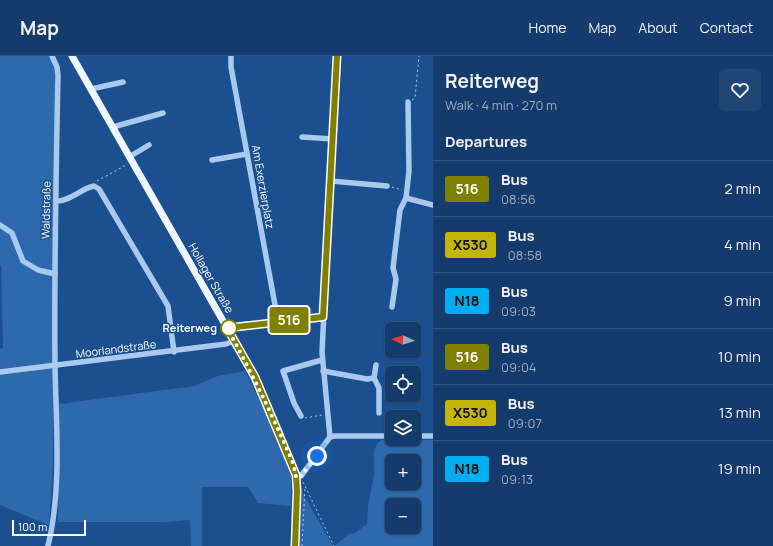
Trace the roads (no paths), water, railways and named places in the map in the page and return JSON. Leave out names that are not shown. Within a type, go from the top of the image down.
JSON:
[{"type":"main road","name":"Hollager Straße","points":[[72,56],[258,384],[298,477],[294,546]]},
{"type":"street","name":"Waldstraße","points":[[48,546],[54,519],[56,489],[55,274],[58,75],[57,67],[52,56]]},
{"type":"street","name":"Am Exerzierplatz","points":[[230,56],[278,321]]},
{"type":"street","points":[[330,437],[322,360],[323,317],[338,56]]},
{"type":"street","points":[[92,89],[122,82]]},
{"type":"street","points":[[392,307],[396,279],[393,268],[400,210],[406,198],[407,191],[408,102]]},
{"type":"street","points":[[113,127],[163,113]]},
{"type":"street","points":[[302,138],[333,139]]},
{"type":"street","points":[[131,159],[149,145]]},
{"type":"street","points":[[212,160],[247,154]]},
{"type":"street","points":[[331,181],[387,186]]},
{"type":"street","points":[[56,201],[66,200],[95,183],[168,306],[174,352]]},
{"type":"street","points":[[406,198],[433,206]]},
{"type":"street","points":[[0,225],[12,233],[23,261],[38,270],[55,274]]},
{"type":"street","points":[[227,328],[323,317]]},
{"type":"street","name":"Moorlandstraße","points":[[0,372],[174,352],[226,344],[234,341]]},
{"type":"street","points":[[301,416],[294,403],[283,371],[322,360]]},
{"type":"street","points":[[376,365],[374,378],[379,388],[379,413]]},
{"type":"street","points":[[323,371],[367,379],[374,378]]},
{"type":"street","points":[[298,477],[330,437],[385,436]]},
{"type":"street","points":[[421,436],[433,436]]},
{"type":"place","name":"Reiterweg","points":[[229,328]]}]
